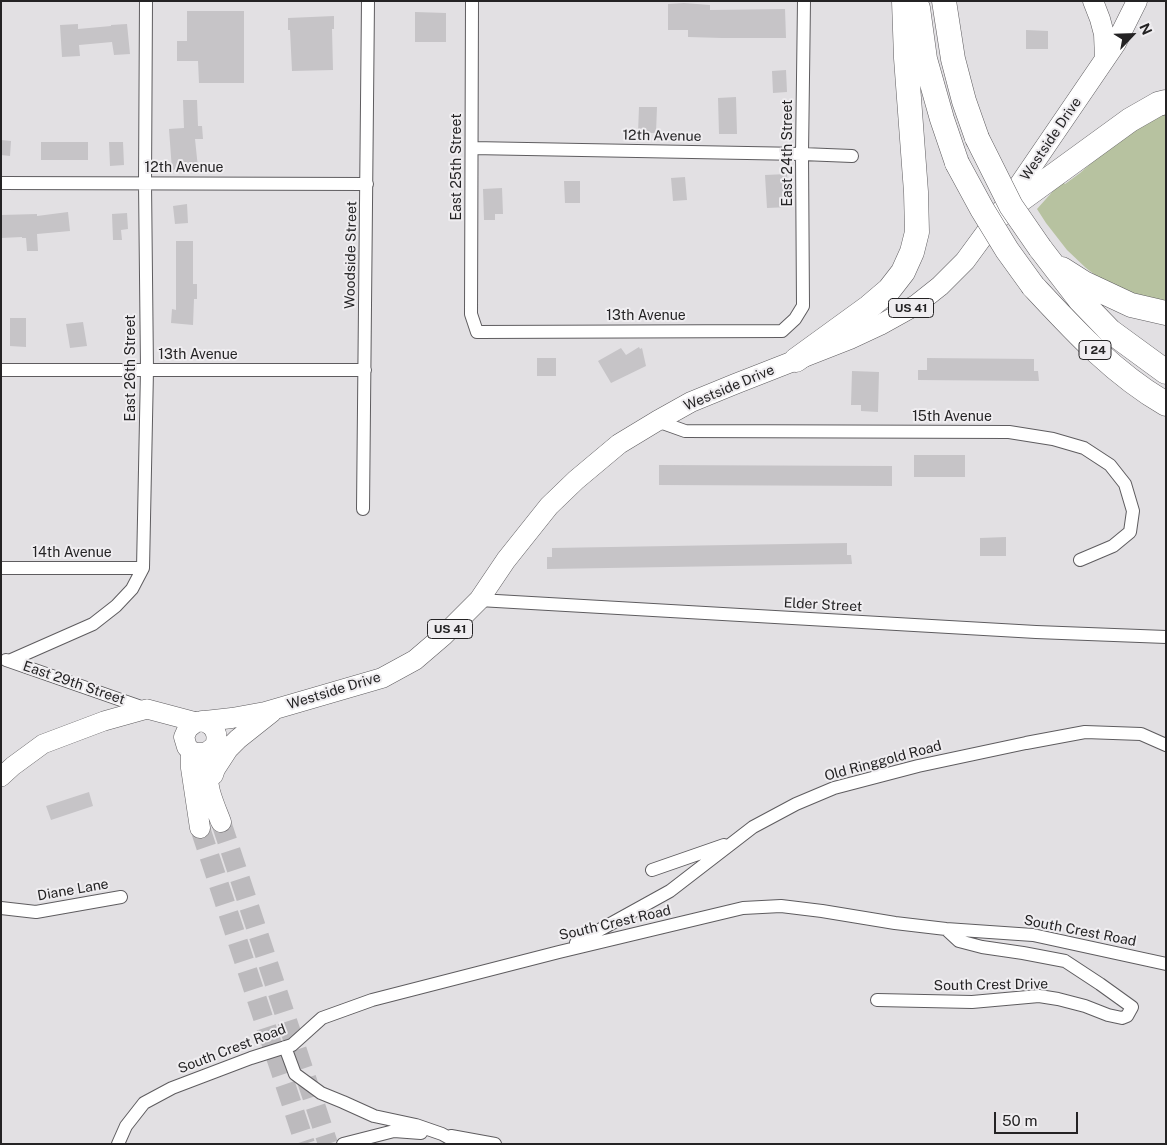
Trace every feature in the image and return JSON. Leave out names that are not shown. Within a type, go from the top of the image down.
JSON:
[{"type":"highway","points":[[796,360],[869,307],[889,290],[903,272],[912,252],[917,232],[916,58],[904,1]]},
{"type":"highway","name":"I 24","points":[[917,1],[916,58],[958,163],[982,210],[1007,250],[1033,286],[1068,325],[1103,358],[1166,404]]},
{"type":"highway","name":"I 24","points":[[944,1],[953,59],[964,101],[977,138],[1011,206],[1044,255],[1080,300],[1110,331],[1166,372]]},
{"type":"highway","points":[[998,216],[1130,120],[1158,104],[1166,102]]},
{"type":"highway","points":[[1044,255],[1084,283],[1131,306],[1166,313]]},
{"type":"main road","points":[[1093,1],[1104,34],[1105,58]]},
{"type":"main road","name":"Westside Drive","points":[[199,722],[270,711],[382,678],[414,660],[443,636],[479,600],[506,560],[549,506],[619,444],[691,402],[850,339],[916,305],[940,286],[965,261],[998,216],[1116,42],[1137,1]]},
{"type":"main road","points":[[207,779],[213,775],[215,768],[228,749],[270,711]]},
{"type":"main road","name":"Westside Drive","points":[[201,746],[270,711]]},
{"type":"main road","points":[[200,828],[191,768],[201,746],[215,730],[207,723],[199,722],[188,728],[184,738],[201,746],[207,768],[210,795],[221,822]]},
{"type":"street","name":"East 26th Street","points":[[5,660],[94,624],[116,606],[132,589],[143,568],[147,370],[146,1]]},
{"type":"street","name":"Woodside Street","points":[[363,509],[368,1]]},
{"type":"street","name":"East 25th Street","points":[[472,1],[471,314],[477,332]]},
{"type":"street","name":"East 24th Street","points":[[803,306],[804,1]]},
{"type":"street","name":"12th Avenue","points":[[472,148],[852,156]]},
{"type":"street","name":"12th Avenue","points":[[1,183],[367,184]]},
{"type":"street","name":"13th Avenue","points":[[477,332],[782,330],[795,319],[803,306]]},
{"type":"street","name":"13th Avenue","points":[[1,370],[365,370]]},
{"type":"street","name":"15th Avenue","points":[[657,421],[685,431],[1009,432],[1053,439],[1084,448],[1110,464],[1125,484],[1133,511],[1130,532],[1113,546],[1080,560]]},
{"type":"street","name":"14th Avenue","points":[[1,568],[143,568]]},
{"type":"street","name":"Elder Street","points":[[479,600],[1036,632],[1166,637]]},
{"type":"street","name":"East 29th Street","points":[[5,660],[147,708],[199,722]]},
{"type":"street","name":"East 29th Street","points":[[147,708],[201,746]]},
{"type":"street","points":[[1,777],[43,744],[147,708]]},
{"type":"street","name":"Old Ringgold Road","points":[[559,952],[670,891],[753,827],[796,804],[834,788],[927,764],[1085,732],[1141,734],[1166,745]]},
{"type":"street","points":[[652,870],[733,842]]},
{"type":"street","name":"Diane Lane","points":[[1,908],[36,912],[121,897]]},
{"type":"street","name":"South Crest Road","points":[[118,1144],[126,1126],[144,1104],[172,1088],[250,1058],[292,1045],[322,1018],[372,1000],[559,952],[743,908],[781,906],[946,929],[1033,935],[1166,964]]},
{"type":"street","name":"South Crest Drive","points":[[877,1000],[972,1002],[1039,996],[1085,1006],[1122,1018],[1126,1016],[1132,1007],[1065,961],[982,947],[959,941],[946,929]]},
{"type":"street","points":[[285,1047],[294,1074],[321,1093],[374,1116],[416,1125],[442,1134],[460,1144]]},
{"type":"street","points":[[343,1144],[394,1131],[442,1134],[495,1144]]},
{"type":"green space","points":[[1166,111],[1166,306],[1109,286],[1067,250],[1037,209],[1062,181],[1065,184],[1080,173],[1129,130]]},
{"type":"building","points":[[668,4],[710,5],[710,10],[785,9],[786,38],[688,37],[688,30],[668,30]]},
{"type":"building","points":[[187,11],[244,11],[244,83],[199,83],[198,61],[177,61],[177,41],[187,41]]},
{"type":"building","points":[[415,12],[446,13],[446,42],[415,42]]},
{"type":"building","points":[[334,16],[334,29],[332,29],[333,70],[292,71],[288,18]]},
{"type":"building","points":[[78,24],[78,29],[127,24],[130,54],[114,55],[112,42],[79,45],[80,56],[62,57],[60,25]]},
{"type":"building","points":[[1026,30],[1048,31],[1048,49],[1026,49]]},
{"type":"building","points":[[786,70],[787,92],[773,93],[772,71]]},
{"type":"building","points":[[736,97],[737,134],[719,134],[718,98]]},
{"type":"building","points":[[183,100],[197,100],[198,126],[202,126],[203,139],[195,139],[198,168],[172,170],[169,129],[184,128]]},
{"type":"building","points":[[639,107],[657,107],[656,133],[638,133]]},
{"type":"building","points":[[1,140],[11,141],[10,156],[1,155]]},
{"type":"building","points":[[41,142],[88,142],[88,160],[41,160]]},
{"type":"building","points":[[109,142],[123,142],[124,165],[110,166]]},
{"type":"building","points":[[787,174],[789,207],[767,208],[765,175]]},
{"type":"building","points":[[685,177],[687,200],[673,201],[671,178]]},
{"type":"building","points":[[564,181],[580,181],[580,203],[565,203]]},
{"type":"building","points":[[502,188],[503,214],[495,214],[495,220],[484,220],[483,189]]},
{"type":"building","points":[[187,204],[188,223],[175,224],[173,206]]},
{"type":"building","points":[[68,212],[70,231],[37,234],[38,251],[27,251],[26,238],[1,238],[1,215],[37,214],[37,216]]},
{"type":"building","points":[[127,213],[128,229],[121,230],[122,240],[113,240],[112,214]]},
{"type":"building","points":[[176,241],[193,241],[193,284],[197,284],[197,299],[194,299],[193,325],[171,323],[172,309],[176,310]]},
{"type":"building","points":[[10,318],[26,318],[26,347],[10,346]]},
{"type":"building","points":[[83,322],[87,346],[70,348],[66,324]]},
{"type":"building","points":[[639,347],[640,349],[642,348],[646,366],[611,383],[598,361],[621,348],[626,355]]},
{"type":"building","points":[[537,358],[556,358],[556,376],[537,376]]},
{"type":"building","points":[[927,358],[1034,359],[1034,371],[1038,371],[1039,381],[918,380],[918,370],[927,370]]},
{"type":"building","points":[[852,371],[879,372],[878,412],[861,411],[861,405],[851,405]]},
{"type":"building","points":[[914,455],[965,455],[965,477],[914,477]]},
{"type":"building","points":[[659,465],[892,466],[892,486],[659,485]]},
{"type":"building","points":[[1006,537],[1006,556],[980,556],[980,538]]},
{"type":"building","points":[[847,543],[847,555],[851,555],[852,564],[547,569],[547,557],[552,557],[552,548]]},
{"type":"building","points":[[89,792],[93,806],[51,820],[46,806]]},
{"type":"tunnel","points":[[221,822],[328,1144]]},
{"type":"tunnel","points":[[200,828],[305,1144]]}]
